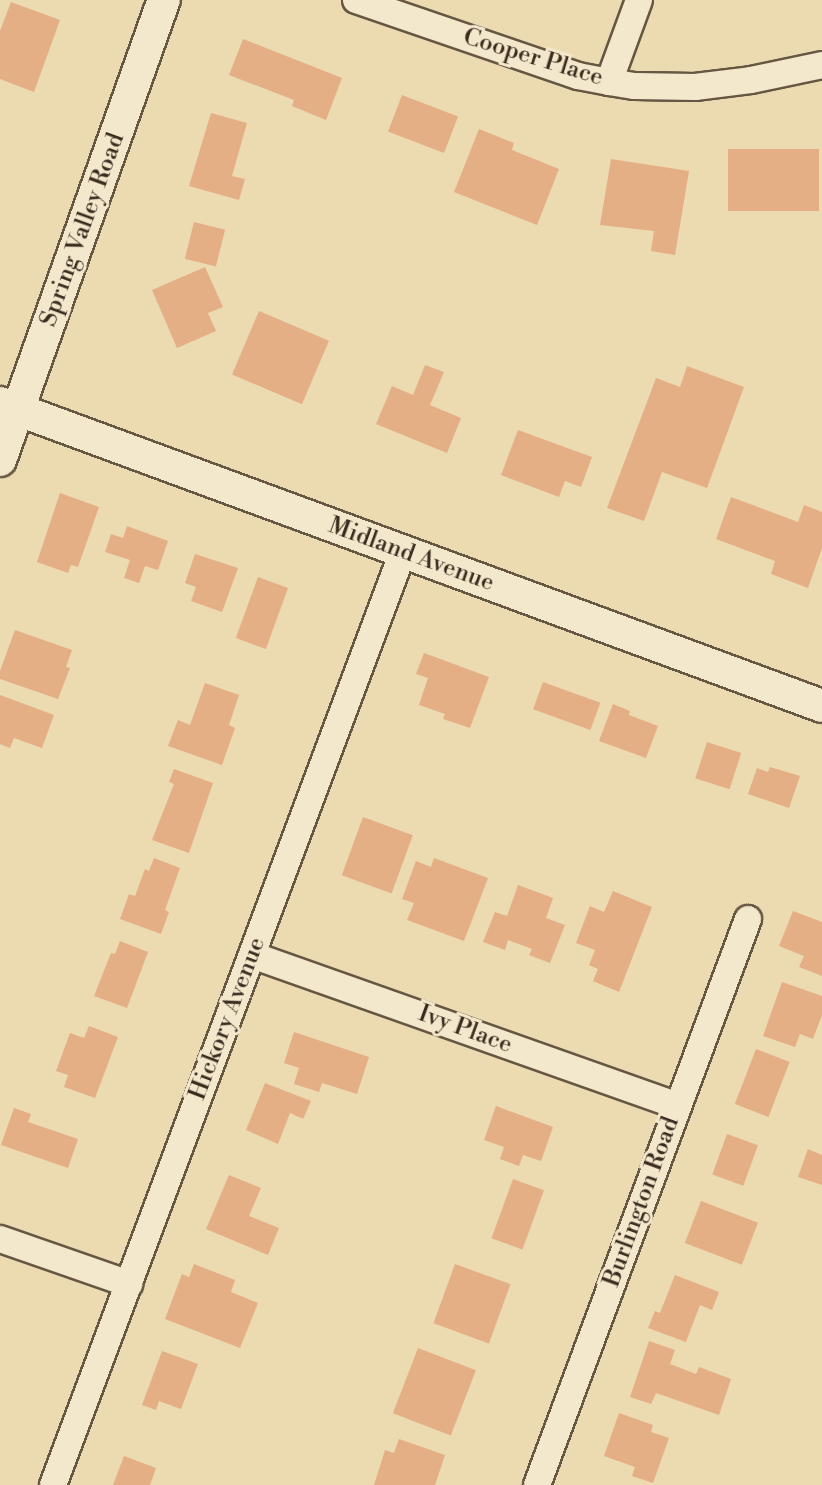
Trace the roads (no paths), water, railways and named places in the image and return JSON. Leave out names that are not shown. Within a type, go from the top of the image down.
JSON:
[{"type":"street","name":"Spring Valley Road","points":[[0,460],[9,407],[164,0]]},
{"type":"street","name":"Cooper Place","points":[[356,0],[578,76],[635,86],[695,87],[751,80],[822,65]]},
{"type":"street","points":[[609,82],[639,0]]},
{"type":"street","name":"Midland Avenue","points":[[9,407],[822,706]]},
{"type":"street","name":"Hickory Avenue","points":[[53,1485],[403,552]]},
{"type":"street","name":"Burlington Road","points":[[537,1485],[748,920]]},
{"type":"street","name":"Ivy Place","points":[[252,955],[678,1106]]},
{"type":"street","points":[[0,1239],[129,1284]]}]
